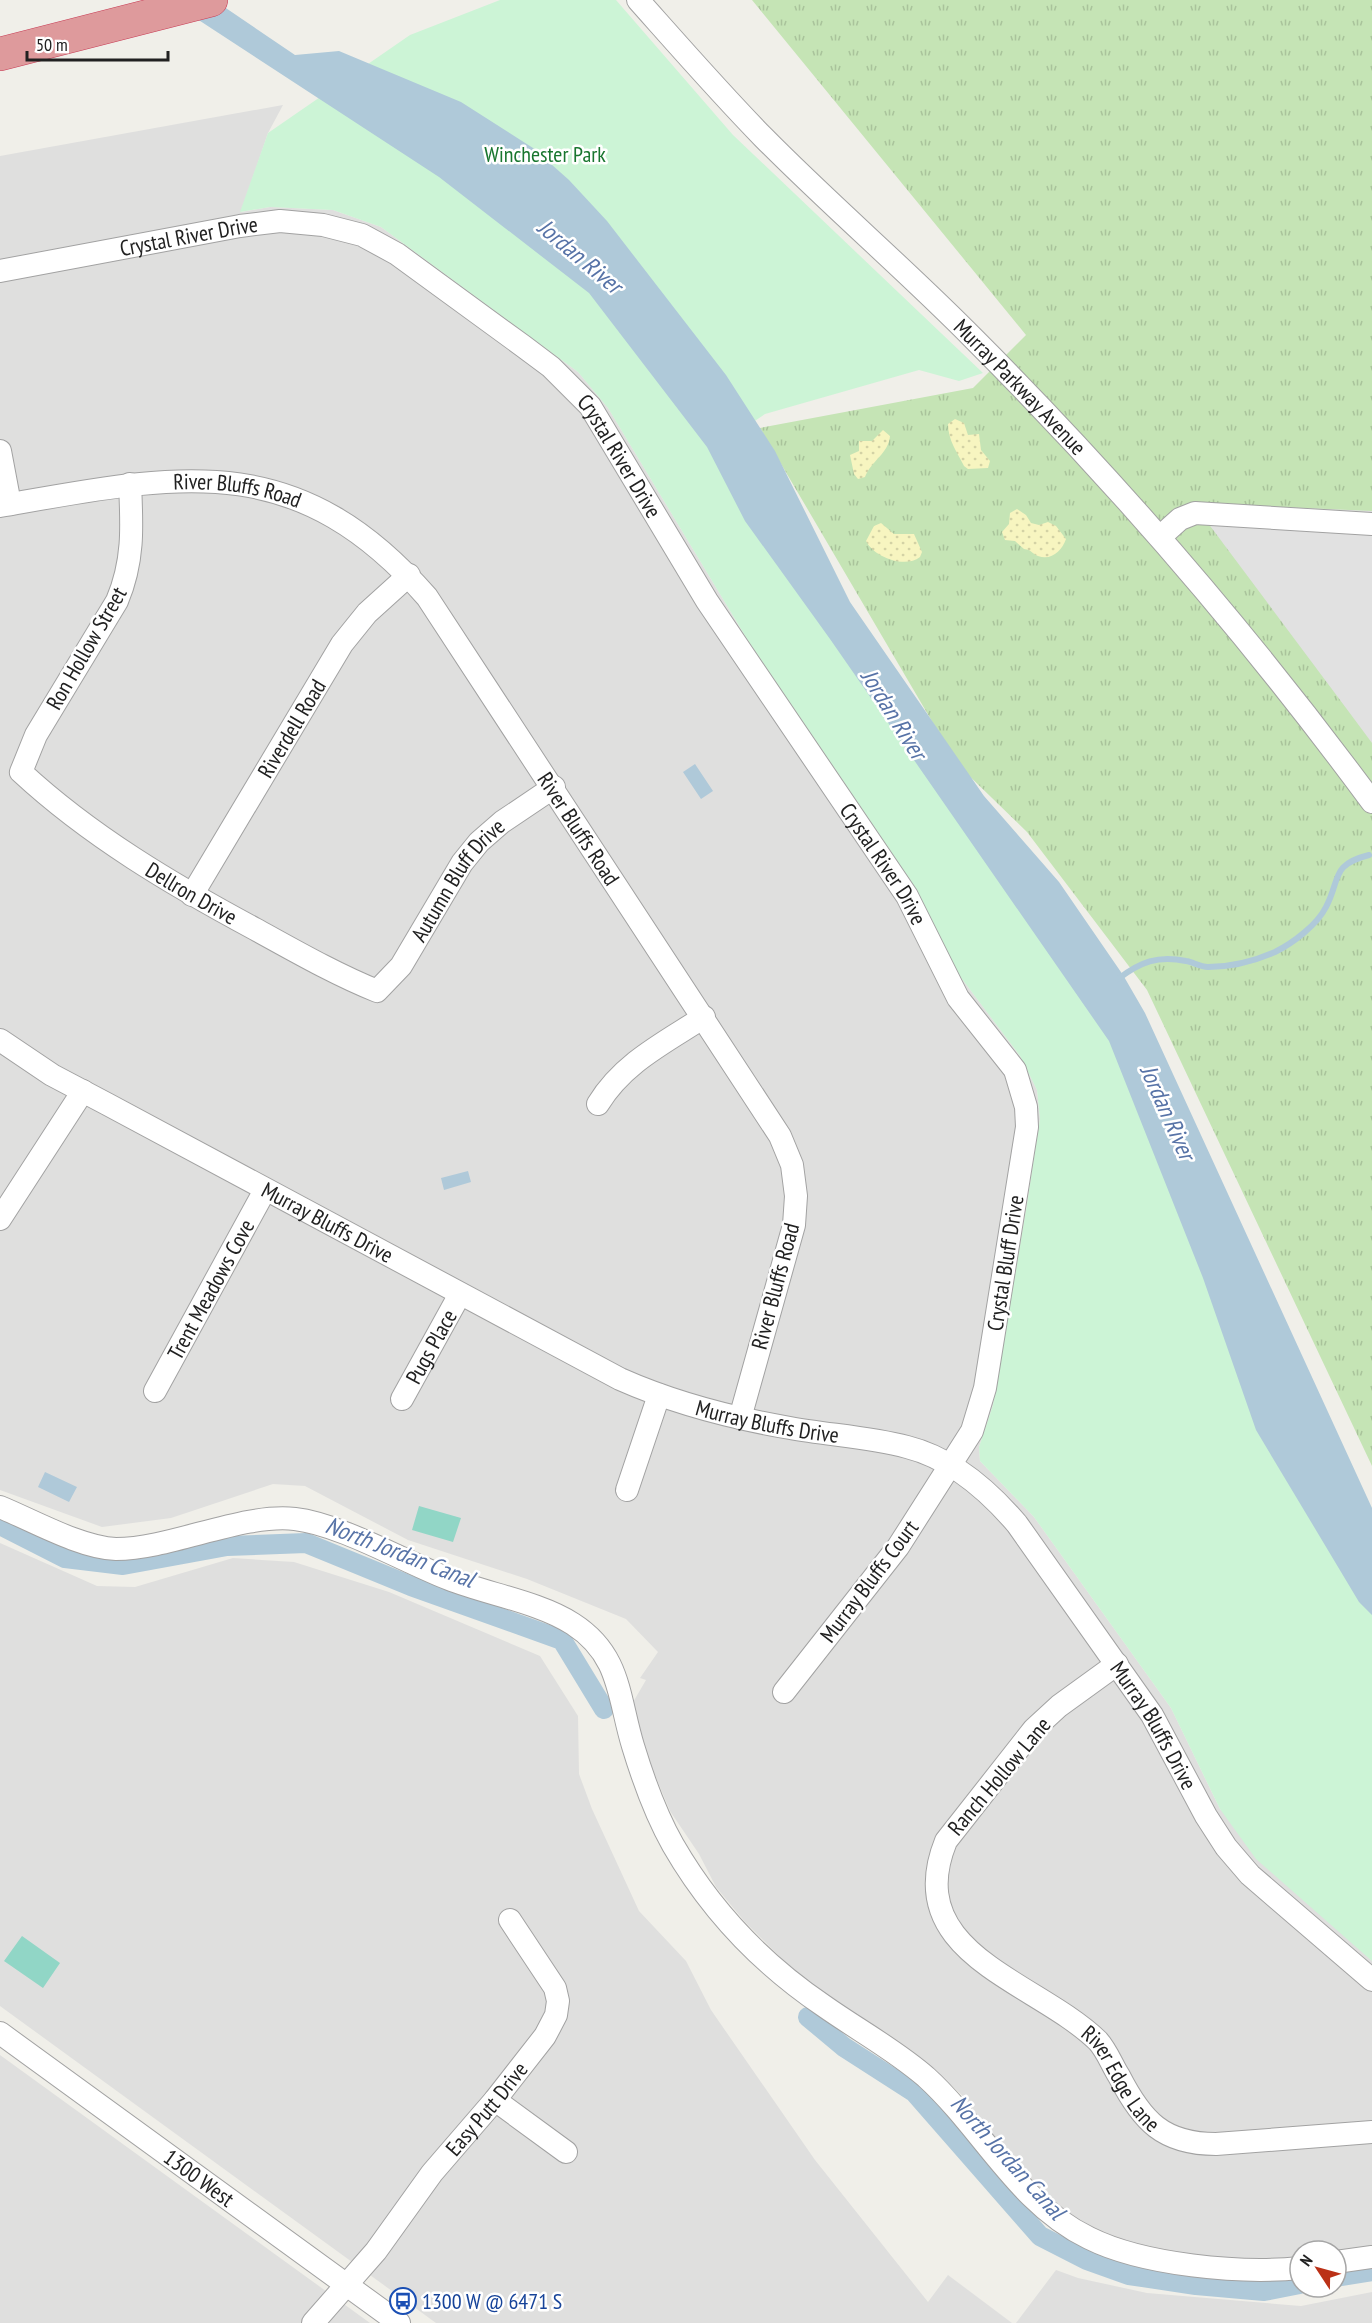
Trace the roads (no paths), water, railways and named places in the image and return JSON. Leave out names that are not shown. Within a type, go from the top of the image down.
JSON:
[{"type":"highway","points":[[0,54],[211,0]]},
{"type":"street","name":"Murray Parkway Avenue","points":[[638,0],[764,137],[972,337],[1160,537],[1316,726],[1372,802]]},
{"type":"street","name":"Crystal River Drive","points":[[0,271],[240,226],[280,221],[323,225],[362,235],[397,254],[551,367],[584,399],[601,422],[713,609],[907,896],[958,998],[1005,1057]]},
{"type":"street","points":[[0,451],[5,505]]},
{"type":"street","name":"River Bluffs Road","points":[[5,505],[130,484],[210,480],[262,488],[296,498],[326,511],[358,531],[409,575],[438,613],[704,1017],[780,1136],[792,1165],[796,1196],[794,1225],[740,1418]]},
{"type":"street","name":"Ron Hollow Street","points":[[21,772],[36,735],[125,583],[133,540],[130,484]]},
{"type":"street","points":[[1160,537],[1180,519],[1195,513],[1372,524]]},
{"type":"street","name":"Riverdell Road","points":[[192,895],[342,644],[367,612],[409,575]]},
{"type":"street","name":"Dellron Drive","points":[[21,772],[45,794],[132,857],[192,895],[344,977],[377,991]]},
{"type":"street","name":"Autumn Bluff Drive","points":[[377,991],[400,966],[457,871],[479,842],[502,822],[554,788]]},
{"type":"street","points":[[598,1104],[608,1086],[622,1071],[704,1017]]},
{"type":"street","name":"Murray Bluffs Drive","points":[[0,1040],[29,1060],[83,1091],[592,1366],[659,1395],[740,1418],[906,1447],[969,1477],[1000,1505],[1117,1664],[1152,1715],[1206,1816],[1226,1847],[1250,1875],[1372,1980]]},
{"type":"street","name":"Crystal Bluff Drive","points":[[949,1466],[972,1431],[986,1388],[1027,1127],[1022,1086],[1005,1057]]},
{"type":"street","points":[[0,1219],[83,1091]]},
{"type":"street","name":"Trent Meadows Cove","points":[[155,1390],[265,1190]]},
{"type":"street","name":"Pugs Place","points":[[402,1399],[460,1294]]},
{"type":"street","points":[[627,1490],[659,1395]]},
{"type":"street","name":"Murray Bluffs Court","points":[[784,1692],[898,1547],[949,1466]]},
{"type":"street","points":[[0,1507],[92,1544],[115,1549],[258,1522],[293,1518],[322,1525],[432,1572],[573,1624],[596,1644],[611,1662],[620,1684],[632,1741],[654,1804],[670,1839],[709,1901],[753,1950],[785,1978],[923,2074],[965,2118],[1029,2196],[1051,2215],[1093,2240],[1149,2259],[1223,2267],[1288,2268]]},
{"type":"street","name":"Ranch Hollow Lane","points":[[935,1883],[938,1862],[946,1841],[1024,1741],[1052,1712],[1117,1664]]},
{"type":"street","name":"River Edge Lane","points":[[935,1883],[938,1906],[946,1924],[959,1942],[1098,2042],[1133,2105],[1143,2117],[1166,2134],[1191,2143],[1216,2144],[1372,2132]]},
{"type":"street","name":"Easy Putt Drive","points":[[314,2323],[376,2251],[432,2173],[495,2100],[545,2036],[556,2015],[558,2001],[549,1977],[510,1920]]},
{"type":"street","name":"1300 West","points":[[0,2033],[399,2323]]},
{"type":"street","points":[[495,2100],[566,2151]]},
{"type":"street","points":[[1348,2260],[1372,2257]]},
{"type":"water","name":"Jordan River","points":[[168,0],[214,0],[295,55],[339,51],[461,102],[533,148],[569,180],[607,221],[726,375],[775,451],[850,602],[984,796],[1059,882],[1123,975],[1145,1013],[1372,1508],[1372,1615],[1359,1602],[1256,1430],[1203,1278],[1109,1041],[830,639],[745,521],[707,447],[589,293],[439,177]]},
{"type":"water","points":[[695,764],[713,791],[701,799],[683,772]]},
{"type":"water","points":[[468,1171],[471,1182],[444,1190],[441,1178]]},
{"type":"water","points":[[45,1472],[77,1487],[69,1502],[38,1487]]},
{"type":"waterway","points":[[1118,979],[1150,961],[1176,959],[1205,967],[1216,967],[1242,963],[1275,952],[1297,939],[1322,914],[1342,868],[1348,863],[1369,855]]},
{"type":"waterway","name":"North Jordan Canal","points":[[0,1525],[65,1558],[123,1565],[227,1546],[306,1543],[411,1586],[562,1640],[604,1709]]},
{"type":"waterway","name":"North Jordan Canal","points":[[808,2017],[844,2047],[914,2092],[1040,2236],[1087,2260],[1129,2275],[1196,2285],[1264,2291],[1288,2286]]},
{"type":"waterway","name":"North Jordan Canal","points":[[1348,2275],[1372,2271]]},
{"type":"place","name":"1300 W @ 6471 S","points":[[403,2301]]},
{"type":"park label","name":"Winchester Park","points":[[545,154]]}]
